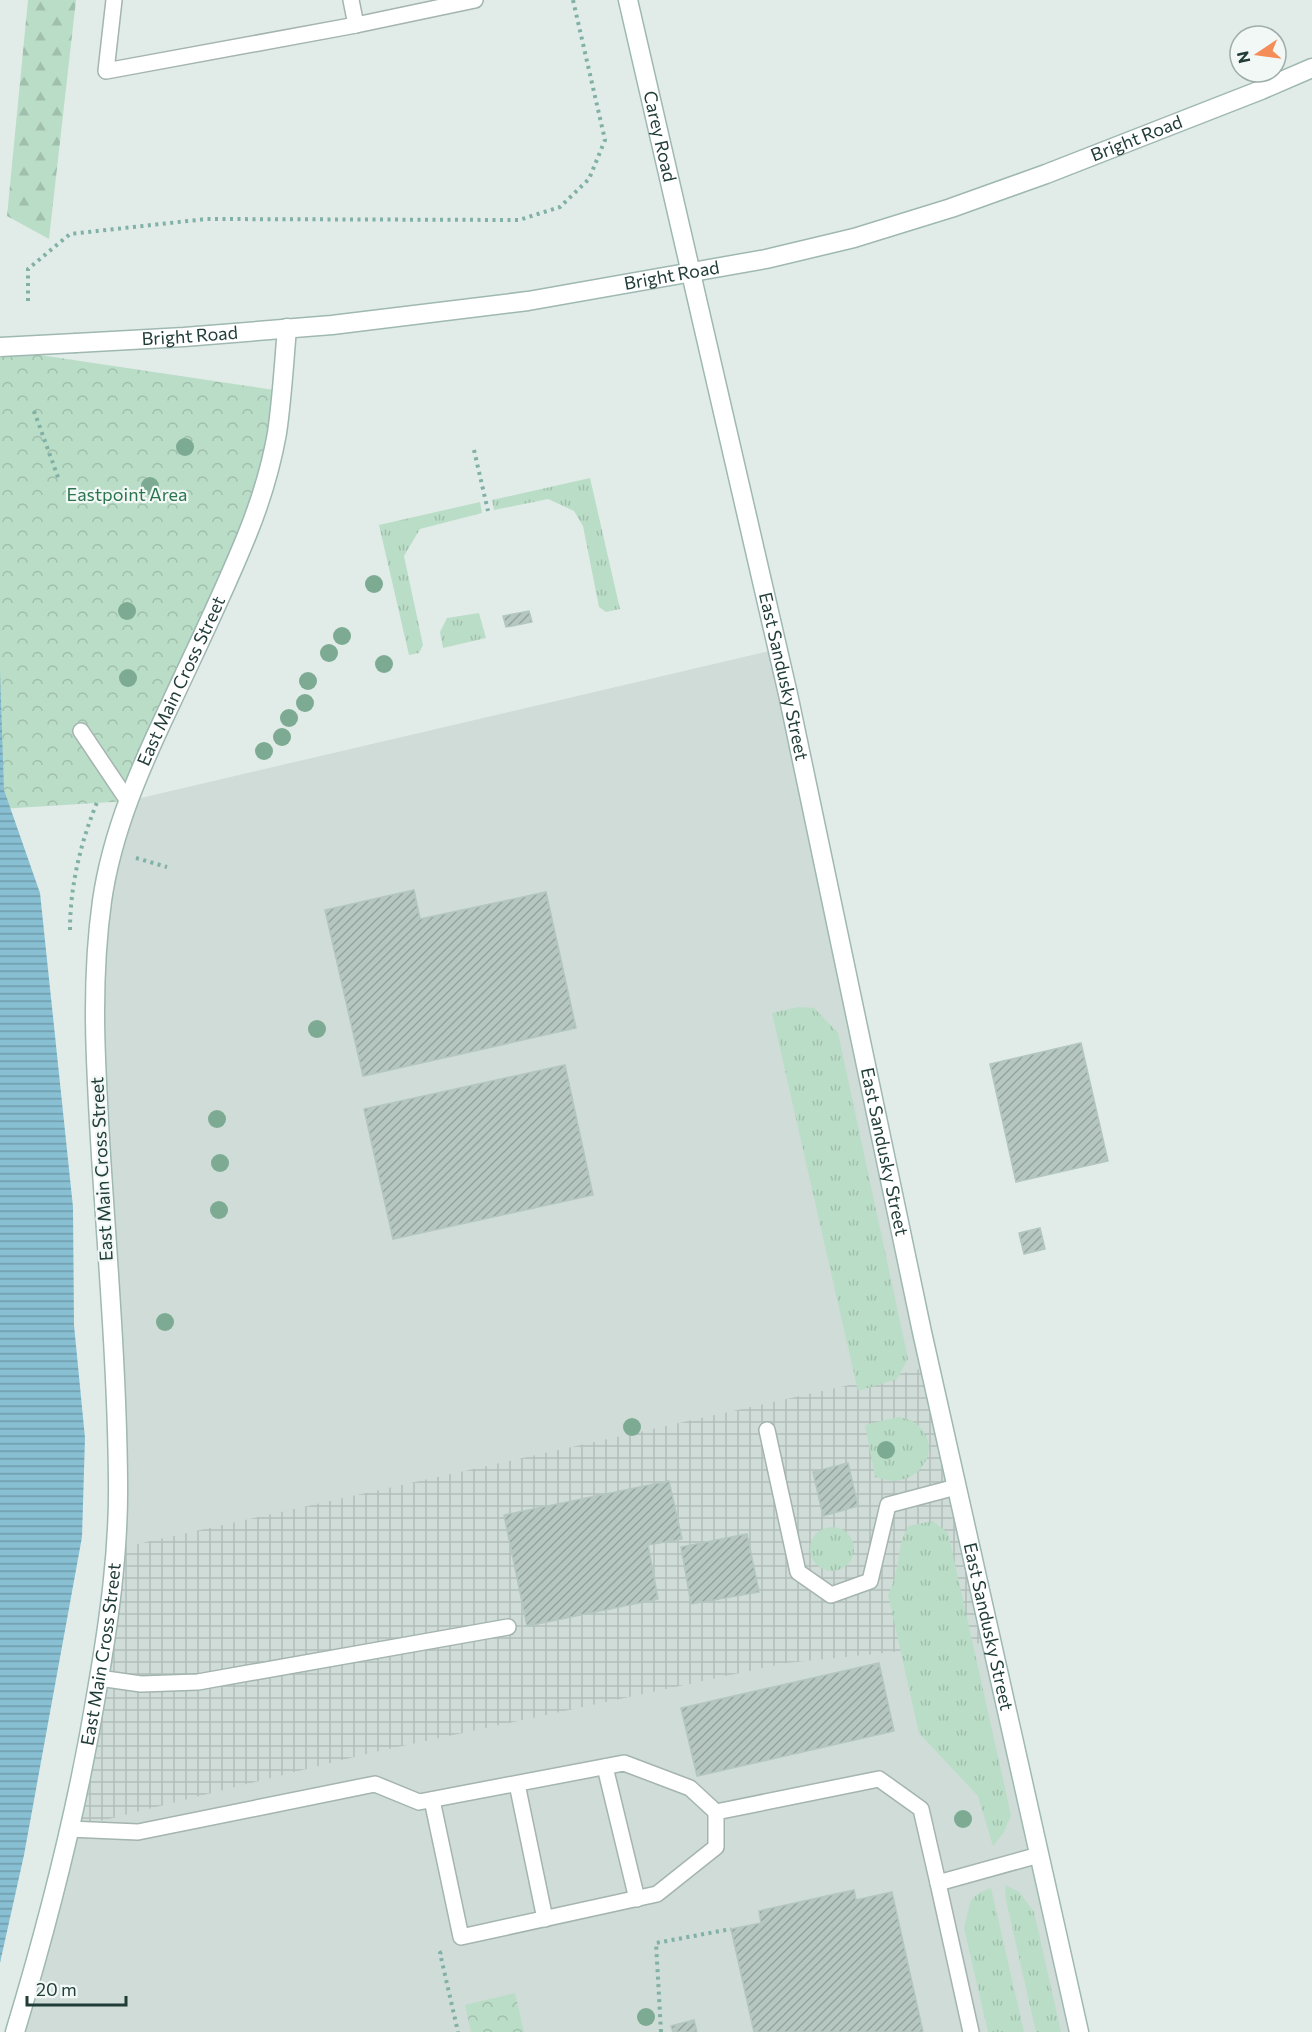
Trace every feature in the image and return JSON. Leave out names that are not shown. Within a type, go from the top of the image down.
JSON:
[{"type":"main road","name":"Carey Road","points":[[628,0],[692,271]]},
{"type":"main road","name":"Bright Road","points":[[0,347],[332,325],[528,301],[766,259],[832,243],[951,208],[1046,174],[1312,68]]},
{"type":"main road","name":"East Sandusky Street","points":[[692,271],[788,694],[956,1487],[1079,2032]]},
{"type":"main road","name":"East Main Cross Street","points":[[15,2032],[69,1829],[90,1732],[114,1560],[118,1485],[115,1386],[95,1066],[96,943],[103,895],[113,848],[146,756],[220,600],[249,531],[277,435],[287,328]]},
{"type":"lane","points":[[114,0],[105,71],[356,25],[475,0]]},
{"type":"lane","points":[[351,0],[356,25]]},
{"type":"lane","points":[[81,731],[128,801]]},
{"type":"lane","points":[[767,1430],[798,1572],[831,1595],[870,1581],[888,1505],[956,1487]]},
{"type":"lane","points":[[99,1678],[141,1684],[198,1682],[508,1627]]},
{"type":"lane","points":[[69,1829],[138,1832],[375,1784],[419,1803],[432,1800],[624,1763],[690,1788],[716,1812],[716,1847],[657,1894],[461,1937],[432,1800]]},
{"type":"lane","points":[[605,1767],[637,1899]]},
{"type":"lane","points":[[716,1812],[879,1779],[921,1809],[971,2032]]},
{"type":"lane","points":[[517,1784],[545,1919]]},
{"type":"lane","points":[[938,1883],[1039,1855]]},
{"type":"path","points":[[28,301],[28,269],[70,234],[206,219],[519,220],[560,207],[590,179],[605,140],[573,0]]},
{"type":"path","points":[[34,411],[59,480]]},
{"type":"path","points":[[474,450],[488,511]]},
{"type":"path","points":[[70,939],[70,904],[75,871],[89,825],[109,773]]},
{"type":"path","points":[[661,2032],[656,1943],[731,1929]]},
{"type":"path","points":[[458,2032],[440,1953],[461,1937]]},
{"type":"shaded area","points":[[778,649],[1079,2032],[15,2032],[64,1853],[114,1560],[94,992],[128,801]]},
{"type":"shaded area","points":[[930,1367],[991,1642],[786,1663],[370,1753],[69,1829],[115,1549]]},
{"type":"green space","points":[[28,0],[76,0],[49,239],[7,216]]},
{"type":"green space","name":"Eastpoint Area","points":[[0,349],[281,391],[265,483],[128,801],[0,809]]},
{"type":"green space","points":[[590,478],[620,609],[606,612],[599,607],[583,526],[574,511],[548,499],[494,510],[492,500]]},
{"type":"green space","points":[[480,502],[482,513],[420,529],[404,556],[423,645],[419,653],[409,655],[379,525]]},
{"type":"green space","points":[[479,613],[486,638],[443,648],[440,632],[447,618]]},
{"type":"green space","points":[[798,1007],[814,1008],[838,1033],[908,1359],[897,1379],[858,1391],[772,1013]]},
{"type":"green space","points":[[898,1417],[912,1421],[922,1429],[929,1447],[923,1466],[916,1473],[906,1479],[889,1481],[875,1477],[865,1425]]},
{"type":"green space","points":[[933,1521],[948,1533],[1011,1815],[1004,1832],[993,1846],[978,1796],[919,1733],[888,1595],[905,1532],[909,1526]]},
{"type":"green space","points":[[832,1527],[841,1528],[848,1533],[853,1540],[853,1558],[848,1565],[841,1570],[832,1571],[823,1570],[816,1565],[811,1558],[810,1549],[811,1540],[816,1533],[823,1528]]},
{"type":"green space","points":[[1005,1885],[1019,1892],[1034,1912],[1061,2032],[1036,2032],[1006,1900]]},
{"type":"green space","points":[[991,1888],[1024,2032],[988,2032],[964,1928],[971,1900],[979,1893]]},
{"type":"green space","points":[[515,1993],[524,2032],[471,2032],[465,2005]]},
{"type":"water","points":[[0,670],[4,790],[40,893],[73,1207],[74,1325],[85,1438],[82,1537],[24,1855],[0,1963]]},
{"type":"building","points":[[529,611],[532,622],[506,627],[503,616]]},
{"type":"building","points":[[414,890],[420,919],[546,892],[576,1028],[363,1076],[325,910]]},
{"type":"building","points":[[1081,1043],[1108,1161],[1016,1182],[990,1064]]},
{"type":"building","points":[[565,1065],[593,1195],[393,1239],[364,1109]]},
{"type":"building","points":[[1040,1228],[1045,1249],[1024,1254],[1019,1233]]},
{"type":"building","points":[[848,1463],[858,1506],[823,1516],[813,1472]]},
{"type":"building","points":[[669,1481],[682,1539],[648,1545],[658,1599],[527,1626],[504,1515]]},
{"type":"building","points":[[747,1534],[759,1592],[691,1604],[681,1547]]},
{"type":"building","points":[[879,1663],[894,1731],[697,1776],[681,1708]]},
{"type":"building","points":[[854,1890],[856,1900],[892,1892],[923,2032],[754,2032],[731,1929],[761,1923],[759,1911]]},
{"type":"building","points":[[694,2020],[697,2032],[673,2032],[671,2026]]}]
